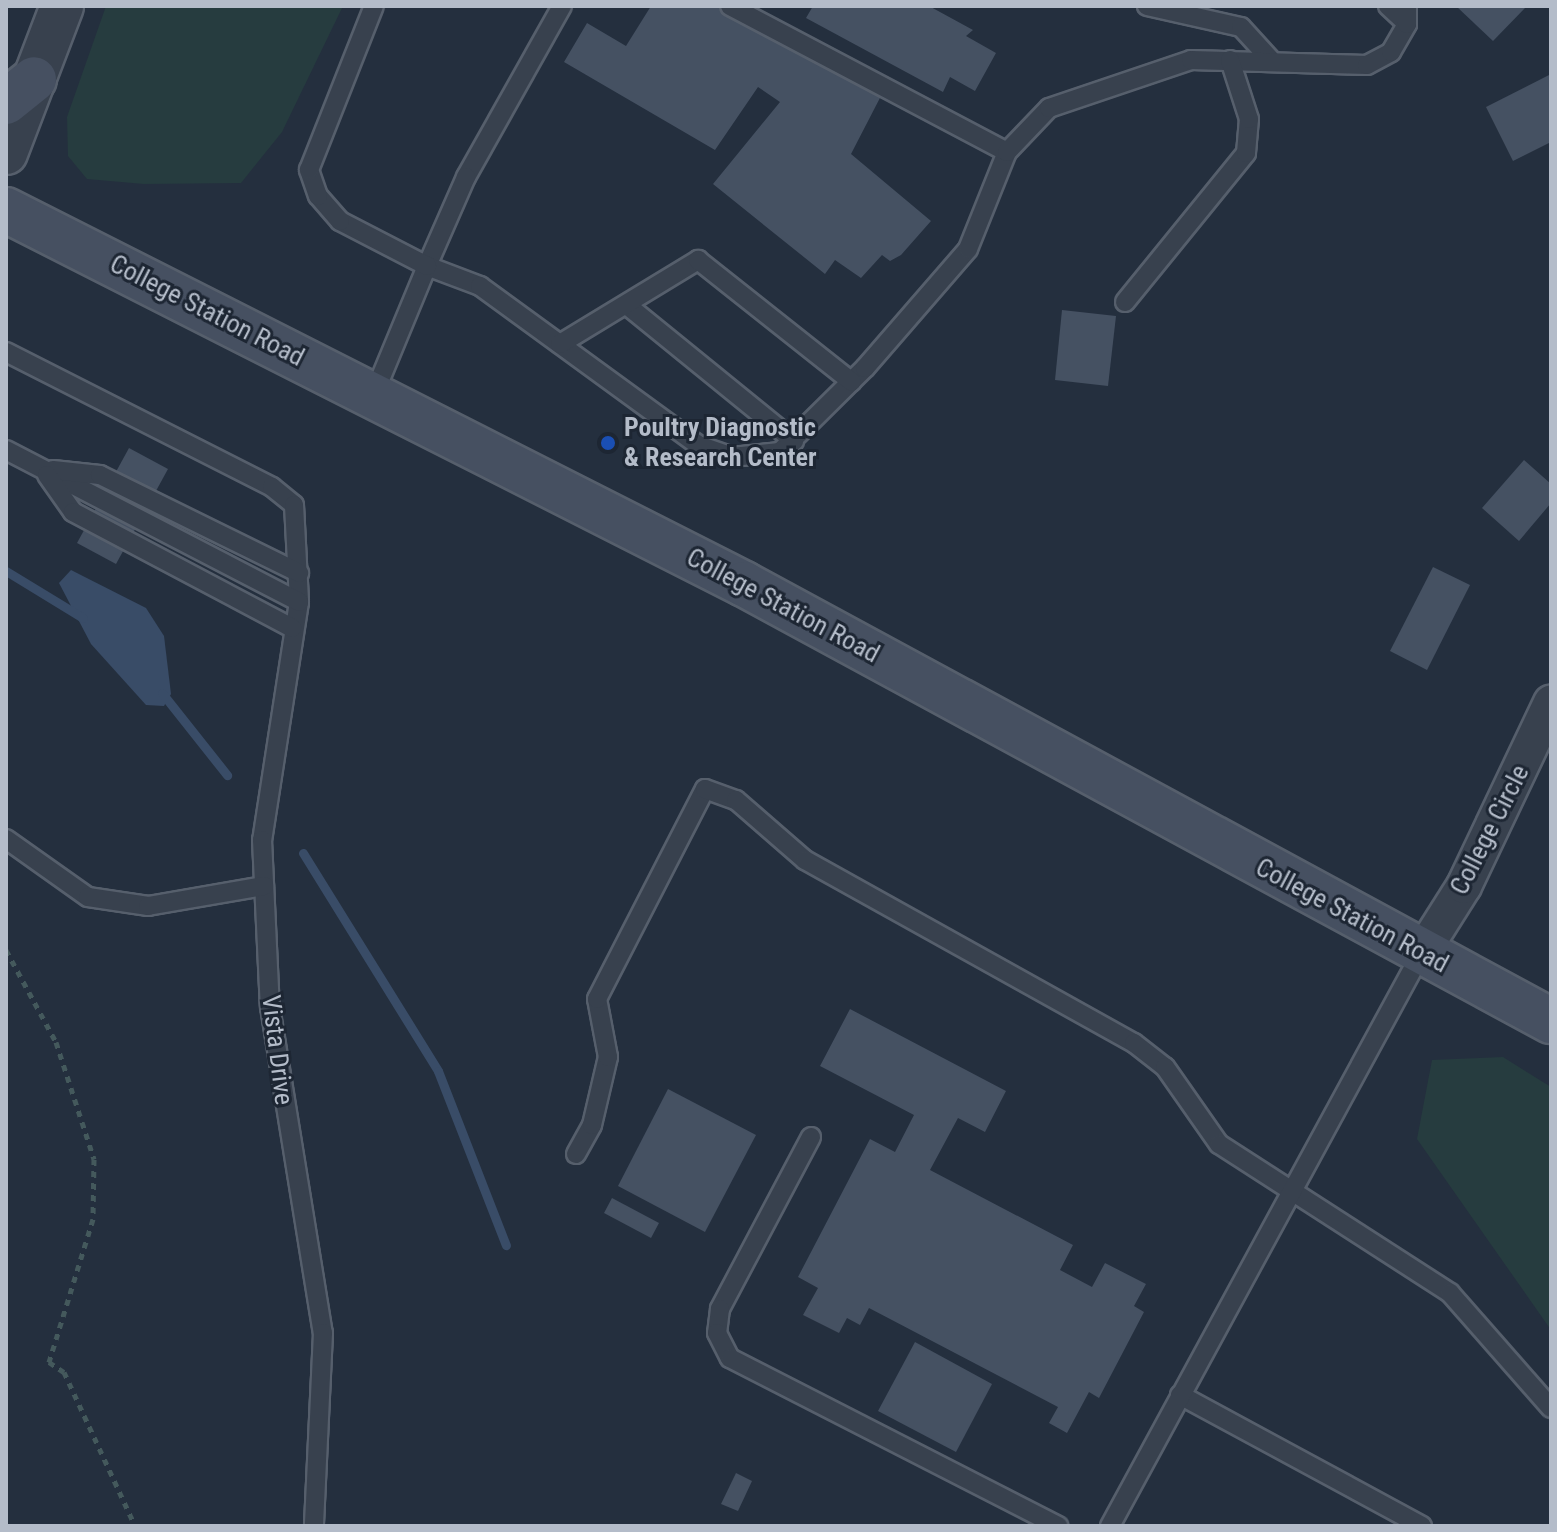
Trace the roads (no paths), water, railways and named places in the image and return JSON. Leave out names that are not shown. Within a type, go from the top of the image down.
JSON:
[{"type":"main road","name":"College Station Road","points":[[6,210],[744,584],[1421,954],[1551,1021]]},
{"type":"street","points":[[6,153],[20,91],[62,6]]},
{"type":"street","name":"College Circle","points":[[1421,954],[1464,886],[1551,703]]},
{"type":"lane","points":[[374,6],[309,170],[318,196],[340,221],[427,266],[480,286],[698,445],[732,457],[780,452],[852,382],[968,249],[1007,152],[1049,108],[1128,76],[1191,60],[1367,65],[1391,52],[1407,15],[1388,6]]},
{"type":"lane","points":[[374,394],[466,177],[562,6]]},
{"type":"lane","points":[[730,6],[1007,152]]},
{"type":"lane","points":[[1147,6],[1241,27],[1271,60]]},
{"type":"lane","points":[[1125,302],[1246,153],[1249,119],[1230,60]]},
{"type":"lane","points":[[560,344],[628,306],[698,260],[852,382]]},
{"type":"lane","points":[[628,306],[794,441]]},
{"type":"lane","name":"Vista Drive","points":[[6,352],[272,487],[294,505],[299,602],[271,750],[264,886],[270,1007],[323,1333],[314,1526]]},
{"type":"lane","points":[[6,450],[299,602]]},
{"type":"lane","points":[[44,469],[100,475],[299,573]]},
{"type":"lane","points":[[44,469],[73,512],[292,628]]},
{"type":"lane","points":[[576,1154],[592,1125],[608,1057],[597,999],[705,789],[736,800],[805,860],[1134,1043],[1165,1067],[1202,1130],[1450,1293],[1551,1408]]},
{"type":"lane","points":[[6,839],[88,897],[148,906],[264,886]]},
{"type":"lane","points":[[1110,1526],[1421,954]]},
{"type":"lane","points":[[811,1137],[720,1309],[717,1333],[730,1358],[1059,1526]]},
{"type":"lane","points":[[1180,1395],[1422,1526]]},
{"type":"water","points":[[71,570],[146,608],[164,636],[171,694],[164,706],[146,705],[91,644],[59,583]]},
{"type":"waterway","points":[[6,571],[83,618]]},
{"type":"waterway","points":[[162,693],[227,775]]},
{"type":"waterway","points":[[303,853],[438,1071],[506,1245]]},
{"type":"place","name":"Poultry Diagnostic & Research Center","points":[[608,443]]}]
